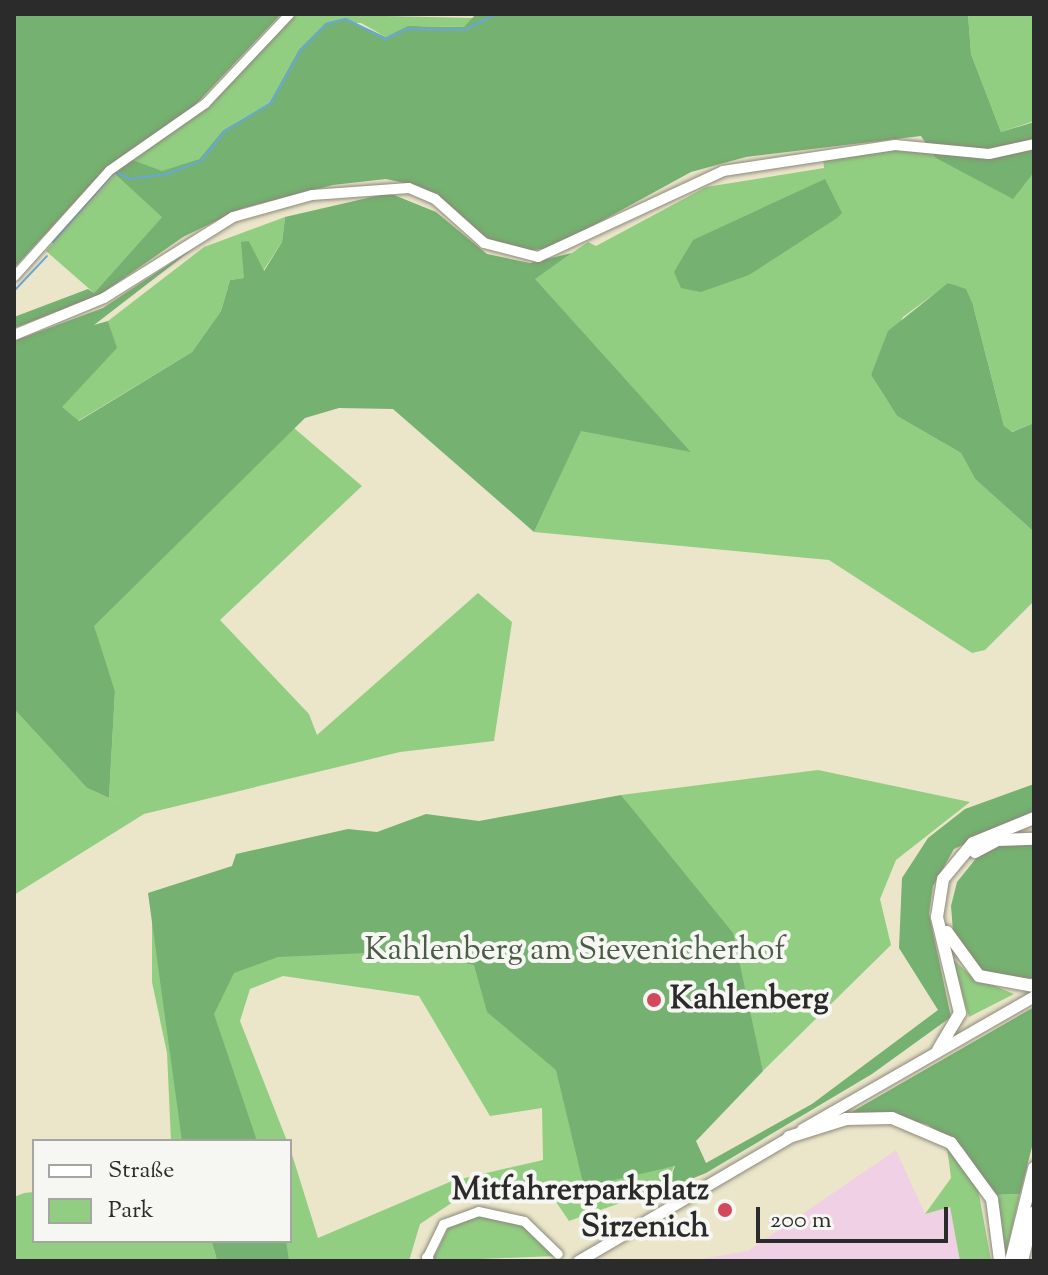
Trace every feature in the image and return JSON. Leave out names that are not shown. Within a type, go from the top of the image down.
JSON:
[{"type":"highway","points":[[938,1050],[960,1013],[937,917],[943,879],[973,843],[1034,818]]},
{"type":"highway","points":[[1034,839],[998,840],[966,858],[949,886],[944,916],[953,948],[969,968],[999,985],[1034,986]]},
{"type":"highway","points":[[789,1137],[846,1119],[892,1118],[951,1143],[992,1199],[1000,1261]]},
{"type":"highway","points":[[1011,1261],[1034,1168]]},
{"type":"highway","points":[[1022,1261],[1034,1212]]},
{"type":"main road","points":[[14,335],[88,307],[233,217],[312,195],[378,185],[415,190],[484,243],[538,257],[723,171],[895,145],[989,154],[1034,144]]},
{"type":"main road","points":[[578,1261],[1034,996]]},
{"type":"street","points":[[14,276],[109,170],[196,111],[289,14]]},
{"type":"street","points":[[427,1260],[443,1224],[478,1211],[511,1216],[546,1238],[558,1254]]},
{"type":"shaded area","points":[[896,1150],[925,1214],[950,1207],[960,1261],[688,1261],[748,1251]]},
{"type":"green space","points":[[14,14],[281,14],[181,120],[105,169],[14,268]]},
{"type":"green space","points":[[294,14],[477,18],[464,27],[421,26],[386,37],[361,23],[325,23],[299,49],[269,103],[223,130],[199,159],[162,172],[130,159],[208,106]]},
{"type":"green space","points":[[476,14],[968,14],[971,54],[1001,132],[1034,122],[1034,172],[1013,199],[936,158],[921,136],[746,157],[691,172],[554,247],[521,252],[493,242],[413,185],[386,179],[333,185],[243,208],[183,237],[98,296],[14,328],[14,317],[88,289],[94,293],[162,217],[115,174],[130,159],[162,171],[199,159],[223,130],[269,103],[299,49],[325,23],[345,18],[386,37],[408,26],[464,27]]},
{"type":"green space","points":[[968,14],[1034,14],[1034,121],[1001,132],[971,54]]},
{"type":"green space","points":[[921,145],[1024,179],[1034,172],[1034,423],[1011,432],[1004,426],[973,305],[949,283],[903,317],[871,375],[897,416],[961,453],[975,479],[1034,532],[1034,601],[985,650],[972,653],[829,560],[534,532],[581,430],[690,451],[534,279],[588,242],[596,246],[706,187],[824,168],[823,155]]},
{"type":"green space","points":[[115,174],[163,216],[94,293],[46,251]]},
{"type":"green space","points":[[825,179],[842,213],[837,218],[749,275],[701,292],[681,288],[674,272],[693,240]]},
{"type":"green space","points":[[389,193],[436,212],[487,254],[530,263],[572,253],[535,279],[691,452],[581,431],[534,532],[393,409],[339,408],[305,418],[94,626],[115,691],[109,798],[87,788],[14,709],[14,341],[103,308],[194,248],[94,325],[108,321],[117,348],[62,407],[79,421],[192,352],[221,311],[230,280],[244,278],[241,242],[249,241],[264,271],[282,242],[285,217]]},
{"type":"green space","points":[[285,217],[282,242],[263,271],[249,241],[244,278],[230,280],[221,311],[192,352],[78,421],[61,407],[116,348],[108,321],[204,247]]},
{"type":"green space","points":[[948,283],[966,289],[973,305],[1004,426],[1012,432],[1034,423],[1034,532],[975,479],[961,453],[897,416],[871,375],[888,331]]},
{"type":"green space","points":[[294,428],[362,486],[220,620],[309,714],[317,735],[478,593],[512,622],[494,741],[400,752],[144,814],[14,895],[14,709],[87,788],[135,810],[109,798],[115,691],[93,626]]},
{"type":"green space","name":"Kahlenberg am Sievenicherhof","points":[[818,770],[970,802],[896,860],[880,899],[891,945],[763,1071],[740,973],[666,1168],[674,1166],[666,1187],[569,1221],[552,1196],[537,1190],[456,1200],[420,1224],[409,1261],[221,1261],[214,1249],[217,1261],[14,1261],[14,1197],[24,1193],[32,1192],[32,1243],[292,1243],[292,1154],[318,1238],[452,1181],[543,1160],[542,1108],[490,1116],[419,996],[283,976],[250,989],[240,1021],[286,1139],[171,1139],[167,1053],[152,982],[152,903],[428,824],[505,820],[625,800],[621,795]]},
{"type":"green space","name":"Kahlenberg am Sievenicherhof","points":[[1034,784],[1034,811],[954,849],[933,886],[929,914],[951,1017],[872,1074],[706,1173],[674,1186],[668,1184],[675,1166],[584,1187],[556,1070],[487,1012],[474,965],[410,951],[278,957],[234,973],[214,1014],[256,1139],[182,1139],[148,893],[232,866],[236,854],[348,829],[377,832],[426,814],[479,821],[621,795],[733,933],[763,1071],[696,1141],[706,1163],[812,1104],[938,1010],[899,948],[902,878],[928,838],[965,809]]},
{"type":"green space","points":[[1034,843],[1034,977],[1021,982],[982,970],[953,931],[951,906],[957,882],[978,856],[1000,845]]},
{"type":"green space","points":[[952,958],[971,976],[1014,994],[969,1017]]},
{"type":"green space","points":[[1034,1007],[1034,1139],[1020,1194],[995,1195],[963,1148],[928,1125],[891,1114],[848,1114]]},
{"type":"green space","points":[[947,1147],[977,1183],[991,1261],[960,1261],[950,1207],[925,1214],[951,1178]]},
{"type":"green space","points":[[1020,1194],[1006,1254],[995,1195]]},
{"type":"green space","points":[[484,1214],[525,1225],[555,1256],[432,1261],[449,1226]]},
{"type":"green space","points":[[212,1243],[286,1243],[289,1261],[217,1261]]},
{"type":"waterway","points":[[53,242],[115,172],[131,179],[167,174],[201,161],[225,131],[271,103],[301,50],[327,24],[346,19],[385,39],[407,29],[465,30],[497,14]]},
{"type":"waterway","points":[[539,14],[602,14]]},
{"type":"waterway","points":[[14,291],[47,256]]},
{"type":"place","name":"Kahlenberg","points":[[654,1000]]},
{"type":"place","name":"Mitfahrerparkplatz Sirzenich","points":[[725,1210]]}]
